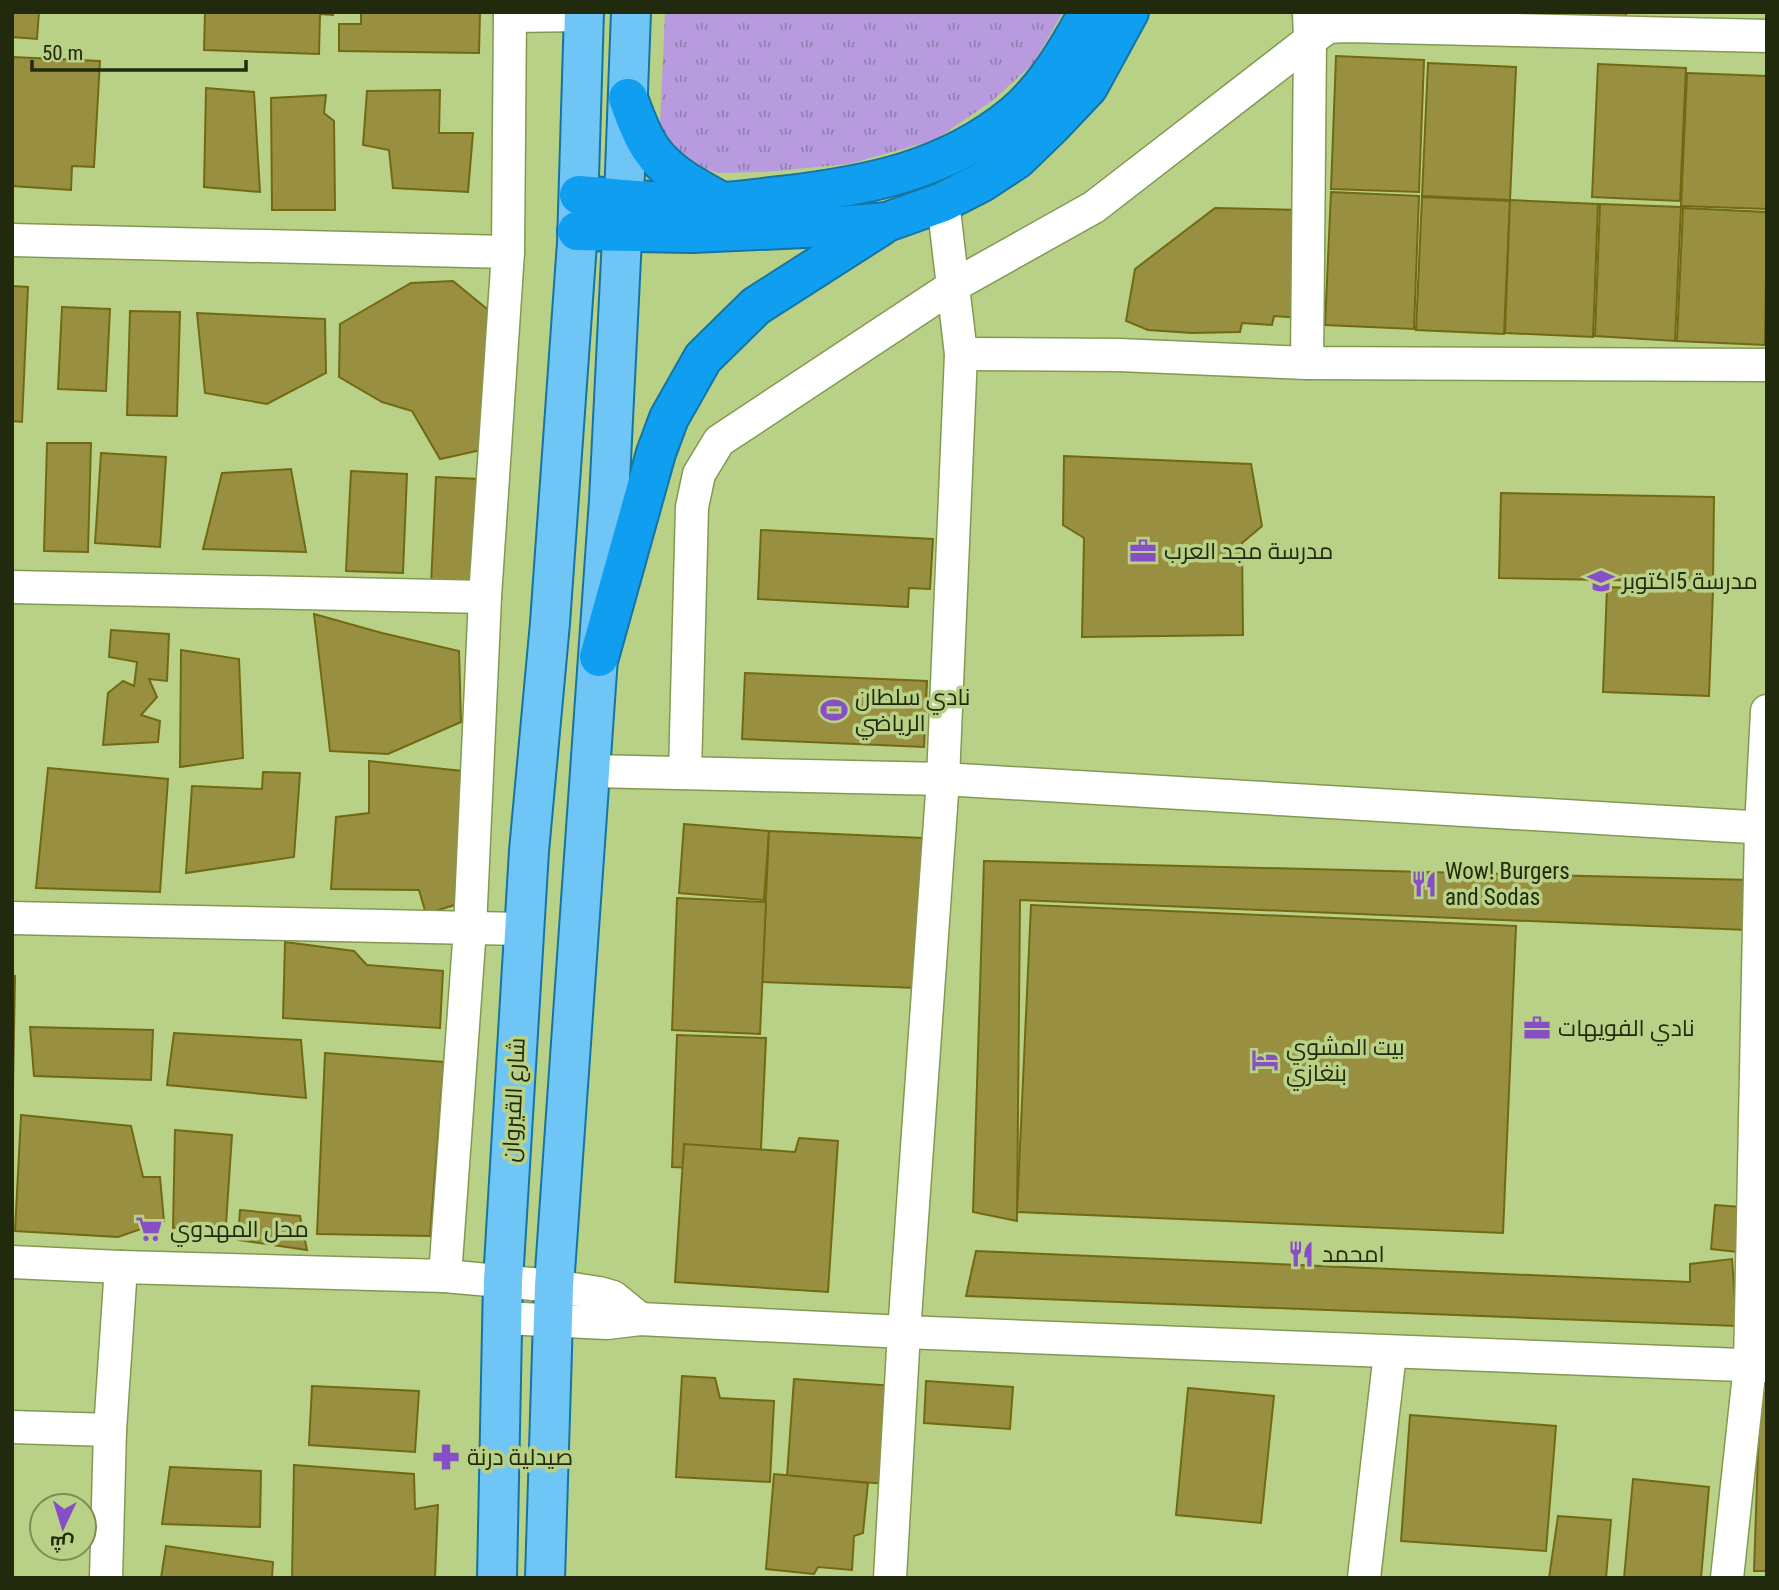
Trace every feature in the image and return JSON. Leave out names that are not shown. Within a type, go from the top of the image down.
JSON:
[{"type":"highway","points":[[623,215],[692,203],[723,203],[867,184],[916,170],[962,151],[1015,114],[1058,67],[1089,12]]},
{"type":"highway","points":[[599,656],[656,453],[669,418],[703,358],[756,306],[887,222],[943,202],[982,182],[1017,159],[1088,87],[1129,12]]},
{"type":"highway","points":[[628,98],[646,142],[663,162],[686,181],[723,203]]},
{"type":"highway","points":[[578,213],[623,215],[692,233],[887,222]]},
{"type":"main road","points":[[545,1578],[553,1303],[599,656],[631,12]]},
{"type":"main road","name":"شارع القيروان","points":[[497,1578],[503,1299],[524,929],[550,623],[578,213],[584,14]]},
{"type":"street","points":[[445,1276],[470,928],[485,597],[508,252],[510,14],[584,14]]},
{"type":"street","points":[[685,773],[692,507],[699,474],[719,441],[953,286],[1094,207],[1310,26],[1767,36]]},
{"type":"street","points":[[1307,363],[1310,26]]},
{"type":"street","points":[[890,1578],[904,1332],[943,779],[961,354],[943,202]]},
{"type":"street","points":[[12,240],[508,252]]},
{"type":"street","points":[[961,354],[1119,355],[1307,363],[1767,365]]},
{"type":"street","points":[[12,587],[485,597]]},
{"type":"street","points":[[1727,1578],[1758,1365],[1767,711]]},
{"type":"street","points":[[591,772],[943,779],[1764,828]]},
{"type":"street","points":[[12,918],[524,929]]},
{"type":"street","points":[[12,1262],[445,1276],[503,1299],[553,1303],[607,1323],[640,1319],[1390,1353],[1758,1365]]},
{"type":"street","points":[[106,1578],[110,1430],[121,1267]]},
{"type":"street","points":[[1364,1578],[1390,1353]]},
{"type":"street","points":[[12,1427],[110,1430]]},
{"type":"green space","points":[[665,12],[1063,12],[1033,64],[992,101],[935,140],[849,164],[766,172],[718,173],[695,165],[675,149],[660,125]]},
{"type":"building","points":[[12,12],[39,12],[37,39],[12,37]]},
{"type":"building","points":[[205,12],[333,12],[333,15],[320,14],[319,54],[204,50]]},
{"type":"building","points":[[361,12],[480,12],[479,53],[339,51],[339,24],[361,24]]},
{"type":"building","points":[[1462,12],[1626,12],[1625,25],[1462,16]]},
{"type":"building","points":[[1336,56],[1424,60],[1419,192],[1331,189]]},
{"type":"building","points":[[12,57],[100,61],[94,167],[72,166],[71,190],[12,186]]},
{"type":"building","points":[[1428,63],[1516,67],[1510,200],[1422,196]]},
{"type":"building","points":[[1598,64],[1686,68],[1680,201],[1592,197]]},
{"type":"building","points":[[1687,73],[1767,76],[1767,209],[1681,206]]},
{"type":"building","points":[[206,88],[254,92],[260,192],[204,187]]},
{"type":"building","points":[[440,90],[439,133],[473,133],[468,192],[393,188],[389,150],[363,145],[367,91]]},
{"type":"building","points":[[326,95],[324,113],[334,121],[335,210],[272,210],[271,98]]},
{"type":"building","points":[[1331,192],[1419,196],[1414,329],[1325,325]]},
{"type":"building","points":[[1422,197],[1510,201],[1504,334],[1416,330]]},
{"type":"building","points":[[1510,200],[1598,204],[1593,337],[1505,333]]},
{"type":"building","points":[[1600,204],[1681,207],[1675,341],[1595,336]]},
{"type":"building","points":[[1215,208],[1301,210],[1300,318],[1274,316],[1272,325],[1242,323],[1240,332],[1192,333],[1148,330],[1126,321],[1135,269]]},
{"type":"building","points":[[1683,208],[1767,212],[1765,345],[1677,341]]},
{"type":"building","points":[[453,281],[498,318],[486,449],[440,459],[412,411],[382,402],[339,377],[340,324],[411,283]]},
{"type":"building","points":[[12,286],[28,287],[22,422],[12,421]]},
{"type":"building","points":[[62,307],[110,309],[106,391],[58,389]]},
{"type":"building","points":[[130,311],[180,312],[177,416],[127,415]]},
{"type":"building","points":[[197,313],[325,319],[326,373],[267,404],[205,393]]},
{"type":"building","points":[[47,443],[91,443],[88,552],[44,551]]},
{"type":"building","points":[[101,453],[166,457],[160,547],[95,543]]},
{"type":"building","points":[[1064,456],[1251,464],[1262,526],[1242,543],[1243,635],[1082,637],[1084,538],[1063,525]]},
{"type":"building","points":[[291,469],[306,552],[203,549],[222,473]]},
{"type":"building","points":[[351,471],[407,474],[403,573],[346,571]]},
{"type":"building","points":[[436,477],[479,479],[474,586],[431,585]]},
{"type":"building","points":[[1501,493],[1714,497],[1713,582],[1499,578]]},
{"type":"building","points":[[761,530],[933,539],[930,589],[909,588],[908,607],[758,599]]},
{"type":"building","points":[[1607,587],[1713,591],[1709,696],[1603,692]]},
{"type":"building","points":[[314,614],[459,651],[461,722],[388,754],[330,751]]},
{"type":"building","points":[[111,630],[169,634],[167,681],[149,679],[157,697],[141,715],[160,721],[158,742],[103,745],[108,693],[123,681],[134,686],[137,662],[109,657]]},
{"type":"building","points":[[181,650],[239,659],[243,758],[180,767]]},
{"type":"building","name":"نادي سلطان الرياضي","points":[[745,673],[927,681],[924,747],[742,739]]},
{"type":"building","points":[[369,761],[462,771],[461,903],[426,914],[419,890],[331,889],[336,817],[369,813]]},
{"type":"building","points":[[48,768],[168,779],[160,892],[36,888]]},
{"type":"building","points":[[263,772],[300,773],[294,857],[186,873],[192,786],[262,789]]},
{"type":"building","points":[[684,824],[769,831],[764,900],[679,893]]},
{"type":"building","points":[[769,831],[923,838],[917,988],[762,982]]},
{"type":"building","points":[[984,861],[1751,880],[1747,930],[1020,900],[1017,1221],[973,1212]]},
{"type":"building","points":[[677,898],[766,902],[760,1034],[672,1030]]},
{"type":"building","points":[[1031,905],[1516,926],[1503,1233],[1017,1212]]},
{"type":"building","points":[[285,942],[354,951],[367,965],[443,971],[440,1028],[283,1018]]},
{"type":"building","points":[[12,975],[15,976],[13,1088],[12,1087]]},
{"type":"building","points":[[30,1027],[153,1030],[151,1080],[34,1076]]},
{"type":"building","points":[[174,1033],[301,1040],[306,1098],[167,1085]]},
{"type":"building","points":[[677,1035],[766,1038],[760,1171],[672,1167]]},
{"type":"building","points":[[325,1053],[444,1062],[430,1236],[317,1234]]},
{"type":"building","points":[[21,1115],[131,1126],[143,1177],[160,1177],[164,1221],[118,1237],[15,1231]]},
{"type":"building","points":[[175,1130],[232,1135],[226,1224],[173,1228]]},
{"type":"building","points":[[799,1138],[838,1141],[828,1292],[675,1282],[684,1144],[795,1152]]},
{"type":"building","points":[[1715,1205],[1741,1207],[1737,1252],[1711,1249]]},
{"type":"building","points":[[240,1210],[300,1216],[307,1250],[238,1240]]},
{"type":"building","points":[[976,1251],[1690,1282],[1690,1264],[1732,1259],[1737,1326],[966,1296]]},
{"type":"building","points":[[682,1376],[715,1378],[720,1398],[774,1401],[770,1482],[676,1477]]},
{"type":"building","points":[[794,1379],[894,1386],[886,1484],[787,1476]]},
{"type":"building","points":[[926,1381],[1013,1387],[1010,1429],[924,1423]]},
{"type":"building","points":[[312,1386],[419,1391],[415,1452],[309,1445]]},
{"type":"building","points":[[1188,1388],[1274,1396],[1261,1523],[1176,1515]]},
{"type":"building","points":[[1760,1393],[1767,1393],[1767,1571],[1754,1571]]},
{"type":"building","points":[[1410,1415],[1556,1426],[1546,1551],[1401,1541]]},
{"type":"building","points":[[294,1465],[414,1474],[415,1509],[438,1505],[435,1578],[292,1578]]},
{"type":"building","points":[[170,1467],[261,1471],[260,1527],[162,1524]]},
{"type":"building","points":[[774,1474],[868,1483],[863,1533],[854,1536],[852,1570],[818,1567],[814,1574],[766,1569]]},
{"type":"building","points":[[1633,1479],[1709,1487],[1701,1578],[1624,1578]]},
{"type":"building","points":[[1558,1516],[1611,1520],[1606,1578],[1549,1578]]},
{"type":"building","points":[[166,1546],[273,1562],[272,1578],[161,1578]]},
{"type":"place","name":"مدرسة مجد العرب","points":[[1143,551]]},
{"type":"place","name":"مدرسة 5اكتوبر","points":[[1601,581]]},
{"type":"place","name":"نادي سلطان الرياضي","points":[[834,710]]},
{"type":"place","name":"Wow! Burgers and Sodas","points":[[1424,884]]},
{"type":"place","name":"نادي الفويهات","points":[[1537,1028]]},
{"type":"place","name":"بيت المشوي بنغازي","points":[[1265,1060]]},
{"type":"place","name":"محل المهدوي","points":[[149,1229]]},
{"type":"place","name":"امحمد","points":[[1301,1254]]},
{"type":"place","name":"صيدلية درنة","points":[[446,1457]]}]
